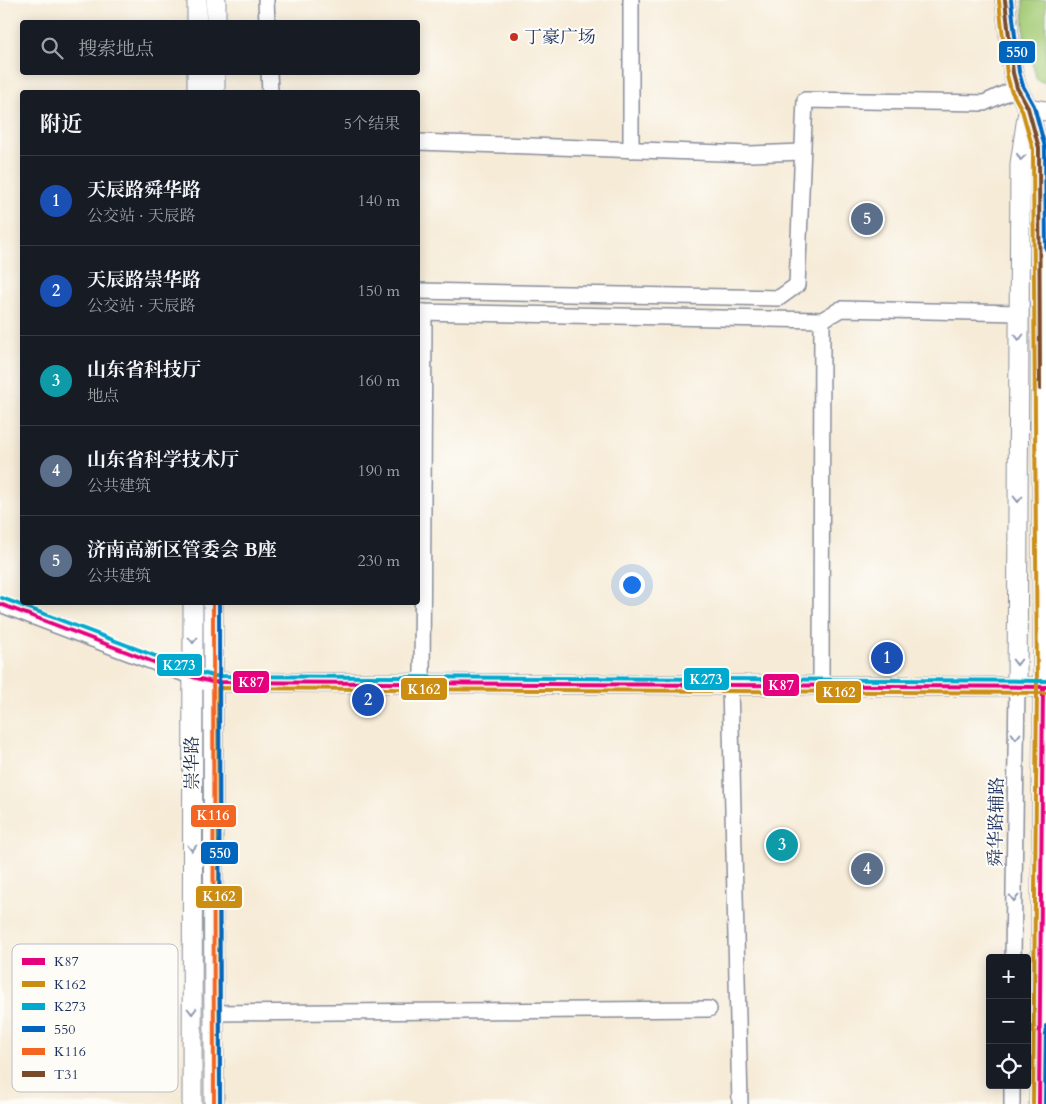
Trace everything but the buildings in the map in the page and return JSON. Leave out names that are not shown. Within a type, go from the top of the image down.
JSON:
[{"type":"main road","points":[[197,0],[197,20]]},
{"type":"main road","points":[[216,0],[216,20]]},
{"type":"main road","points":[[1005,0],[1012,73],[1017,88],[1037,109],[1039,148],[1045,687],[1039,1104]]},
{"type":"main road","points":[[196,90],[197,75]]},
{"type":"main road","points":[[215,75],[215,90]]},
{"type":"main road","points":[[1017,687],[1020,164],[1037,109]]},
{"type":"main road","name":"崇华路","points":[[192,1104],[193,605]]},
{"type":"main road","name":"崇华路","points":[[213,605],[214,1104]]},
{"type":"main road","points":[[193,677],[212,682],[1045,687]]},
{"type":"street","points":[[266,0],[267,20]]},
{"type":"street","points":[[631,150],[632,0]]},
{"type":"street","points":[[269,75],[270,90]]},
{"type":"street","points":[[420,291],[779,298],[798,285],[805,100],[984,103],[1017,88]]},
{"type":"street","points":[[420,142],[750,154],[802,152]]},
{"type":"street","points":[[422,683],[421,312],[822,320],[841,310],[1019,313]]},
{"type":"street","points":[[821,686],[822,320]]},
{"type":"street","points":[[0,604],[193,677]]},
{"type":"street","points":[[730,685],[740,1104]]},
{"type":"street","name":"舜华路辅路","points":[[1013,954],[1017,687]]},
{"type":"street","points":[[214,1013],[709,1009]]},
{"type":"street","points":[[1012,1089],[1012,1104]]},
{"type":"green space","points":[[1023,0],[1046,0],[1046,83],[1037,80],[1024,36]]},
{"type":"transit line","name":"T31","points":[[1005,0],[1013,73],[1017,88],[1028,108],[1039,148],[1040,389]]},
{"type":"transit line","name":"550","points":[[1011,0],[1019,72],[1023,86],[1034,106],[1045,147],[1046,249]]},
{"type":"transit line","name":"K162","points":[[999,1],[1007,75],[1011,90],[1022,110],[1033,149],[1037,687],[1033,1104]]},
{"type":"transit line","name":"K273","points":[[2,598],[20,605]]},
{"type":"transit line","name":"K87","points":[[0,604],[193,677],[212,682],[1046,687]]},
{"type":"transit line","name":"K273","points":[[21,605],[195,671],[213,676],[1046,681]]},
{"type":"transit line","name":"K116","points":[[213,605],[214,1104]]},
{"type":"transit line","name":"550","points":[[219,605],[220,1104]]},
{"type":"transit line","name":"K87","points":[[1039,1104],[1043,687]]},
{"type":"transit line","name":"K162","points":[[220,1104],[218,688],[1046,693]]},
{"type":"transit line","name":"550","points":[[1045,1104],[1046,1026]]},
{"type":"place","name":"丁豪广场","points":[[514,37]]},
{"type":"place","name":"济南高新区管委会 B座","points":[[867,219]]},
{"type":"place","name":"天辰路舜华路","points":[[887,658]]},
{"type":"place","name":"天辰路崇华路","points":[[368,700]]},
{"type":"place","name":"山东省科技厅","points":[[782,845]]},
{"type":"place","name":"山东省科学技术厅","points":[[867,869]]}]
